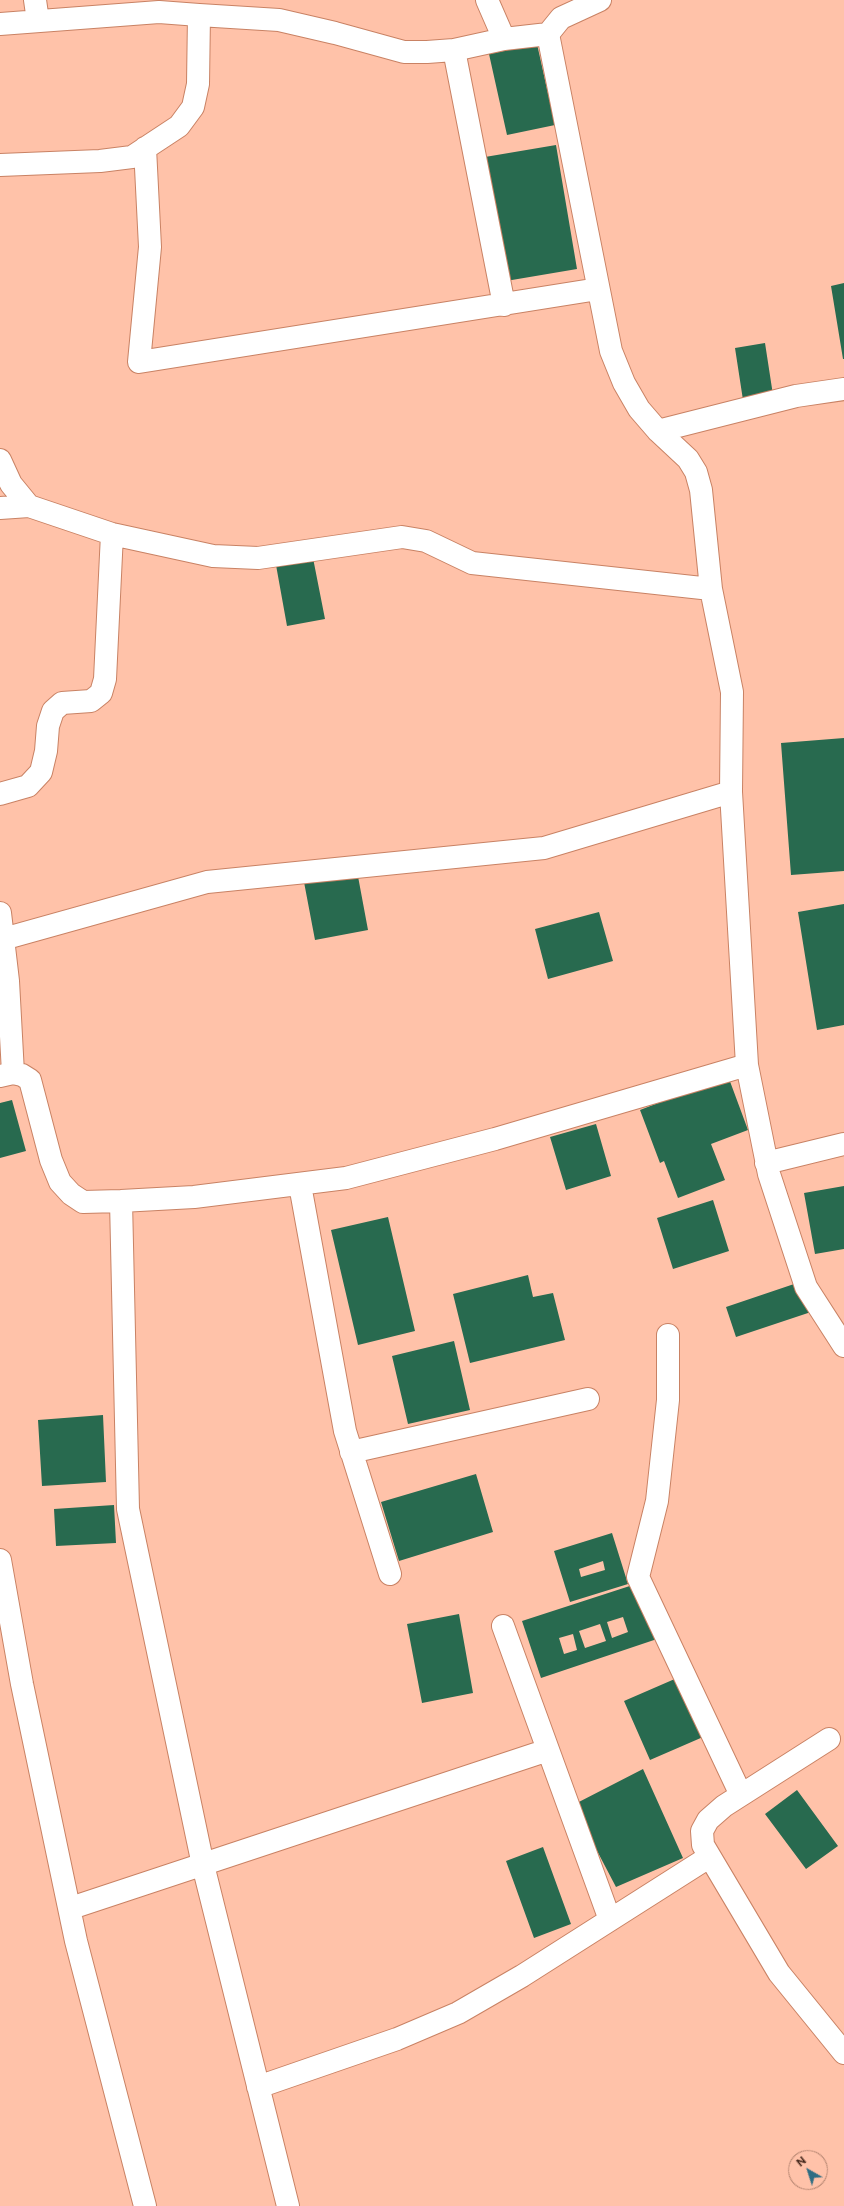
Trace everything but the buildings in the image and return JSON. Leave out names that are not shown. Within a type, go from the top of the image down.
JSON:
[{"type":"street","points":[[35,0],[38,21]]},
{"type":"street","points":[[487,0],[504,39]]},
{"type":"street","points":[[0,24],[38,21],[110,8],[199,14],[230,9],[335,33],[404,52],[454,50],[504,39],[548,34],[561,18],[600,0]]},
{"type":"street","points":[[0,165],[100,161],[132,157],[179,126],[193,107],[198,84],[199,14]]},
{"type":"street","points":[[548,34],[611,351],[624,383],[639,409],[658,432],[688,459],[696,472],[701,490],[711,590],[732,692],[731,792],[747,1065],[766,1163],[806,1287],[844,1346]]},
{"type":"street","points":[[454,50],[504,305]]},
{"type":"street","points":[[144,148],[150,247],[139,362],[598,289]]},
{"type":"street","points":[[658,432],[796,396],[844,389]]},
{"type":"street","points":[[0,460],[11,484],[29,506]]},
{"type":"street","points":[[0,508],[29,506],[112,534],[213,556],[258,558],[402,537],[426,541],[472,563],[711,590]]},
{"type":"street","points":[[0,794],[28,786],[41,772],[46,751],[48,726],[53,710],[62,703],[91,701],[102,693],[105,679],[112,534]]},
{"type":"street","points":[[4,939],[207,882],[544,848],[731,792]]},
{"type":"street","points":[[0,913],[4,939],[6,1075],[22,1075],[30,1080],[51,1160],[60,1182],[71,1194],[83,1202],[121,1202],[194,1197],[300,1185],[346,1178],[487,1141],[747,1065]]},
{"type":"street","points":[[766,1163],[844,1144]]},
{"type":"street","points":[[300,1185],[351,1452],[390,1574]]},
{"type":"street","points":[[121,1202],[128,1509],[203,1865],[288,2206]]},
{"type":"street","points":[[668,1335],[668,1400],[657,1501],[638,1577],[741,1795]]},
{"type":"street","points":[[351,1452],[588,1399]]},
{"type":"street","points":[[0,1560],[22,1684],[71,1908],[76,1941],[145,2206]]},
{"type":"street","points":[[503,1626],[610,1920]]},
{"type":"street","points":[[829,1739],[724,1806],[708,1820],[702,1832],[703,1845],[709,1857],[779,1973],[844,2053]]},
{"type":"street","points":[[71,1908],[548,1750]]},
{"type":"street","points":[[258,2087],[397,2039],[458,2013],[522,1976],[709,1857]]}]
